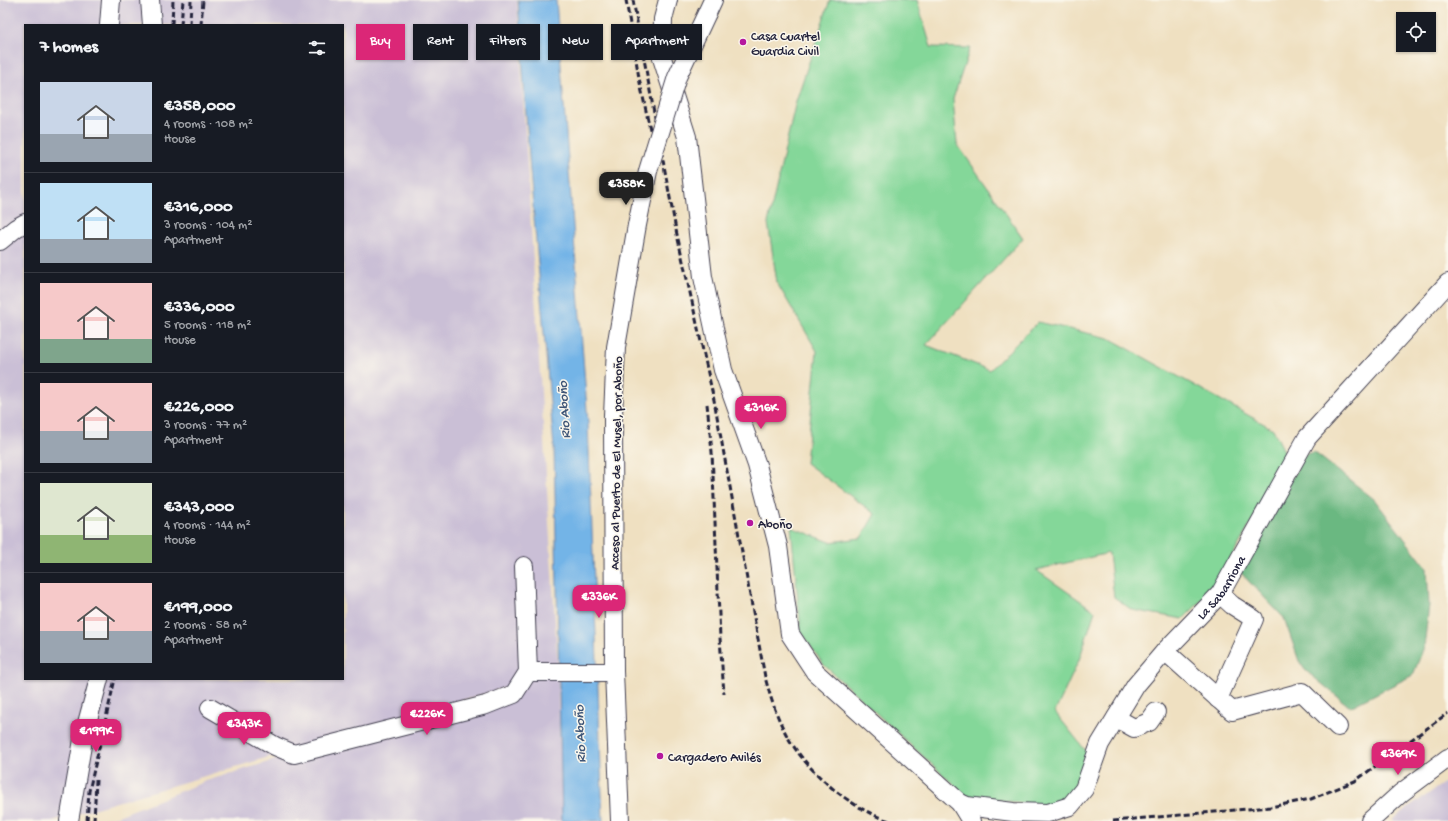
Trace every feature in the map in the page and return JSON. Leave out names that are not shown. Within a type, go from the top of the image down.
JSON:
[{"type":"street","points":[[109,24],[111,0]]},
{"type":"street","points":[[150,0],[152,24]]},
{"type":"street","points":[[668,0],[663,19],[662,58],[687,137],[703,277],[723,370],[758,465],[778,546],[790,634],[815,672],[960,803],[971,821]]},
{"type":"street","name":"Acceso al Puerto de El Musel, por Aboño","points":[[620,821],[610,672],[613,416],[616,347],[648,172],[677,77],[710,6]]},
{"type":"street","points":[[0,241],[24,224]]},
{"type":"street","name":"La Sabarriona","points":[[960,803],[966,806],[1013,812],[1048,813],[1070,806],[1084,789],[1100,744],[1136,685],[1165,651],[1220,594],[1307,438],[1448,284]]},
{"type":"street","points":[[210,708],[274,746],[294,754],[486,705],[514,694],[528,672],[524,566]]},
{"type":"street","points":[[1218,698],[1254,619],[1232,605],[1220,594]]},
{"type":"street","points":[[1165,651],[1232,711],[1302,692],[1338,727]]},
{"type":"street","points":[[528,672],[610,672]]},
{"type":"street","points":[[68,821],[84,734],[99,680]]},
{"type":"street","points":[[1116,718],[1134,728],[1149,722],[1156,712]]},
{"type":"street","points":[[1370,821],[1401,793],[1448,758]]},
{"type":"shaded area","points":[[0,0],[517,0],[518,24],[476,24],[476,60],[521,60],[557,654],[562,821],[105,821],[104,819],[118,816],[206,781],[294,754],[486,705],[521,683],[52,821],[0,821]]},
{"type":"shaded area","points":[[1448,780],[1448,821],[1392,821],[1393,819]]},
{"type":"green space","points":[[830,0],[917,0],[931,47],[970,48],[953,99],[957,144],[1023,238],[926,345],[990,370],[1038,322],[1109,338],[1273,429],[1288,459],[1214,588],[1183,619],[1132,610],[1114,597],[1109,553],[1036,570],[1095,611],[1079,660],[1055,712],[1089,755],[1079,786],[1065,802],[1048,806],[966,796],[823,664],[801,632],[791,527],[830,542],[861,538],[875,514],[806,463],[817,351],[777,283],[768,223],[796,101]]},
{"type":"green space","points":[[1314,452],[1374,499],[1427,568],[1429,605],[1424,647],[1413,675],[1350,707],[1305,670],[1299,661],[1284,618],[1239,571],[1305,454]]},
{"type":"water","name":"Rio Aboño","points":[[518,0],[556,0],[558,24],[548,24],[548,60],[561,60],[588,423],[603,821],[562,821],[554,448],[530,171],[522,60],[540,60],[540,24],[520,24]]},
{"type":"railway","points":[[172,24],[173,0]]},
{"type":"railway","points":[[181,24],[183,0]]},
{"type":"railway","points":[[190,24],[191,0]]},
{"type":"railway","points":[[201,24],[203,0]]},
{"type":"railway","points":[[626,0],[639,78],[658,167]]},
{"type":"railway","points":[[633,0],[676,230],[714,400],[765,677],[771,698],[782,726],[793,746],[816,773],[830,786],[859,807],[890,821]]},
{"type":"railway","points":[[707,404],[712,452],[720,638],[724,694]]},
{"type":"railway","points":[[87,821],[89,791],[115,680]]},
{"type":"railway","points":[[1113,821],[1270,807],[1311,799],[1355,781],[1448,713]]},
{"type":"railway","points":[[94,821],[96,780]]},
{"type":"place","name":"Casa Cuartel Guardia Civil","points":[[743,42]]},
{"type":"place","name":"Aboño","points":[[750,523]]},
{"type":"place","name":"Cargadero Avilés","points":[[660,756]]}]
